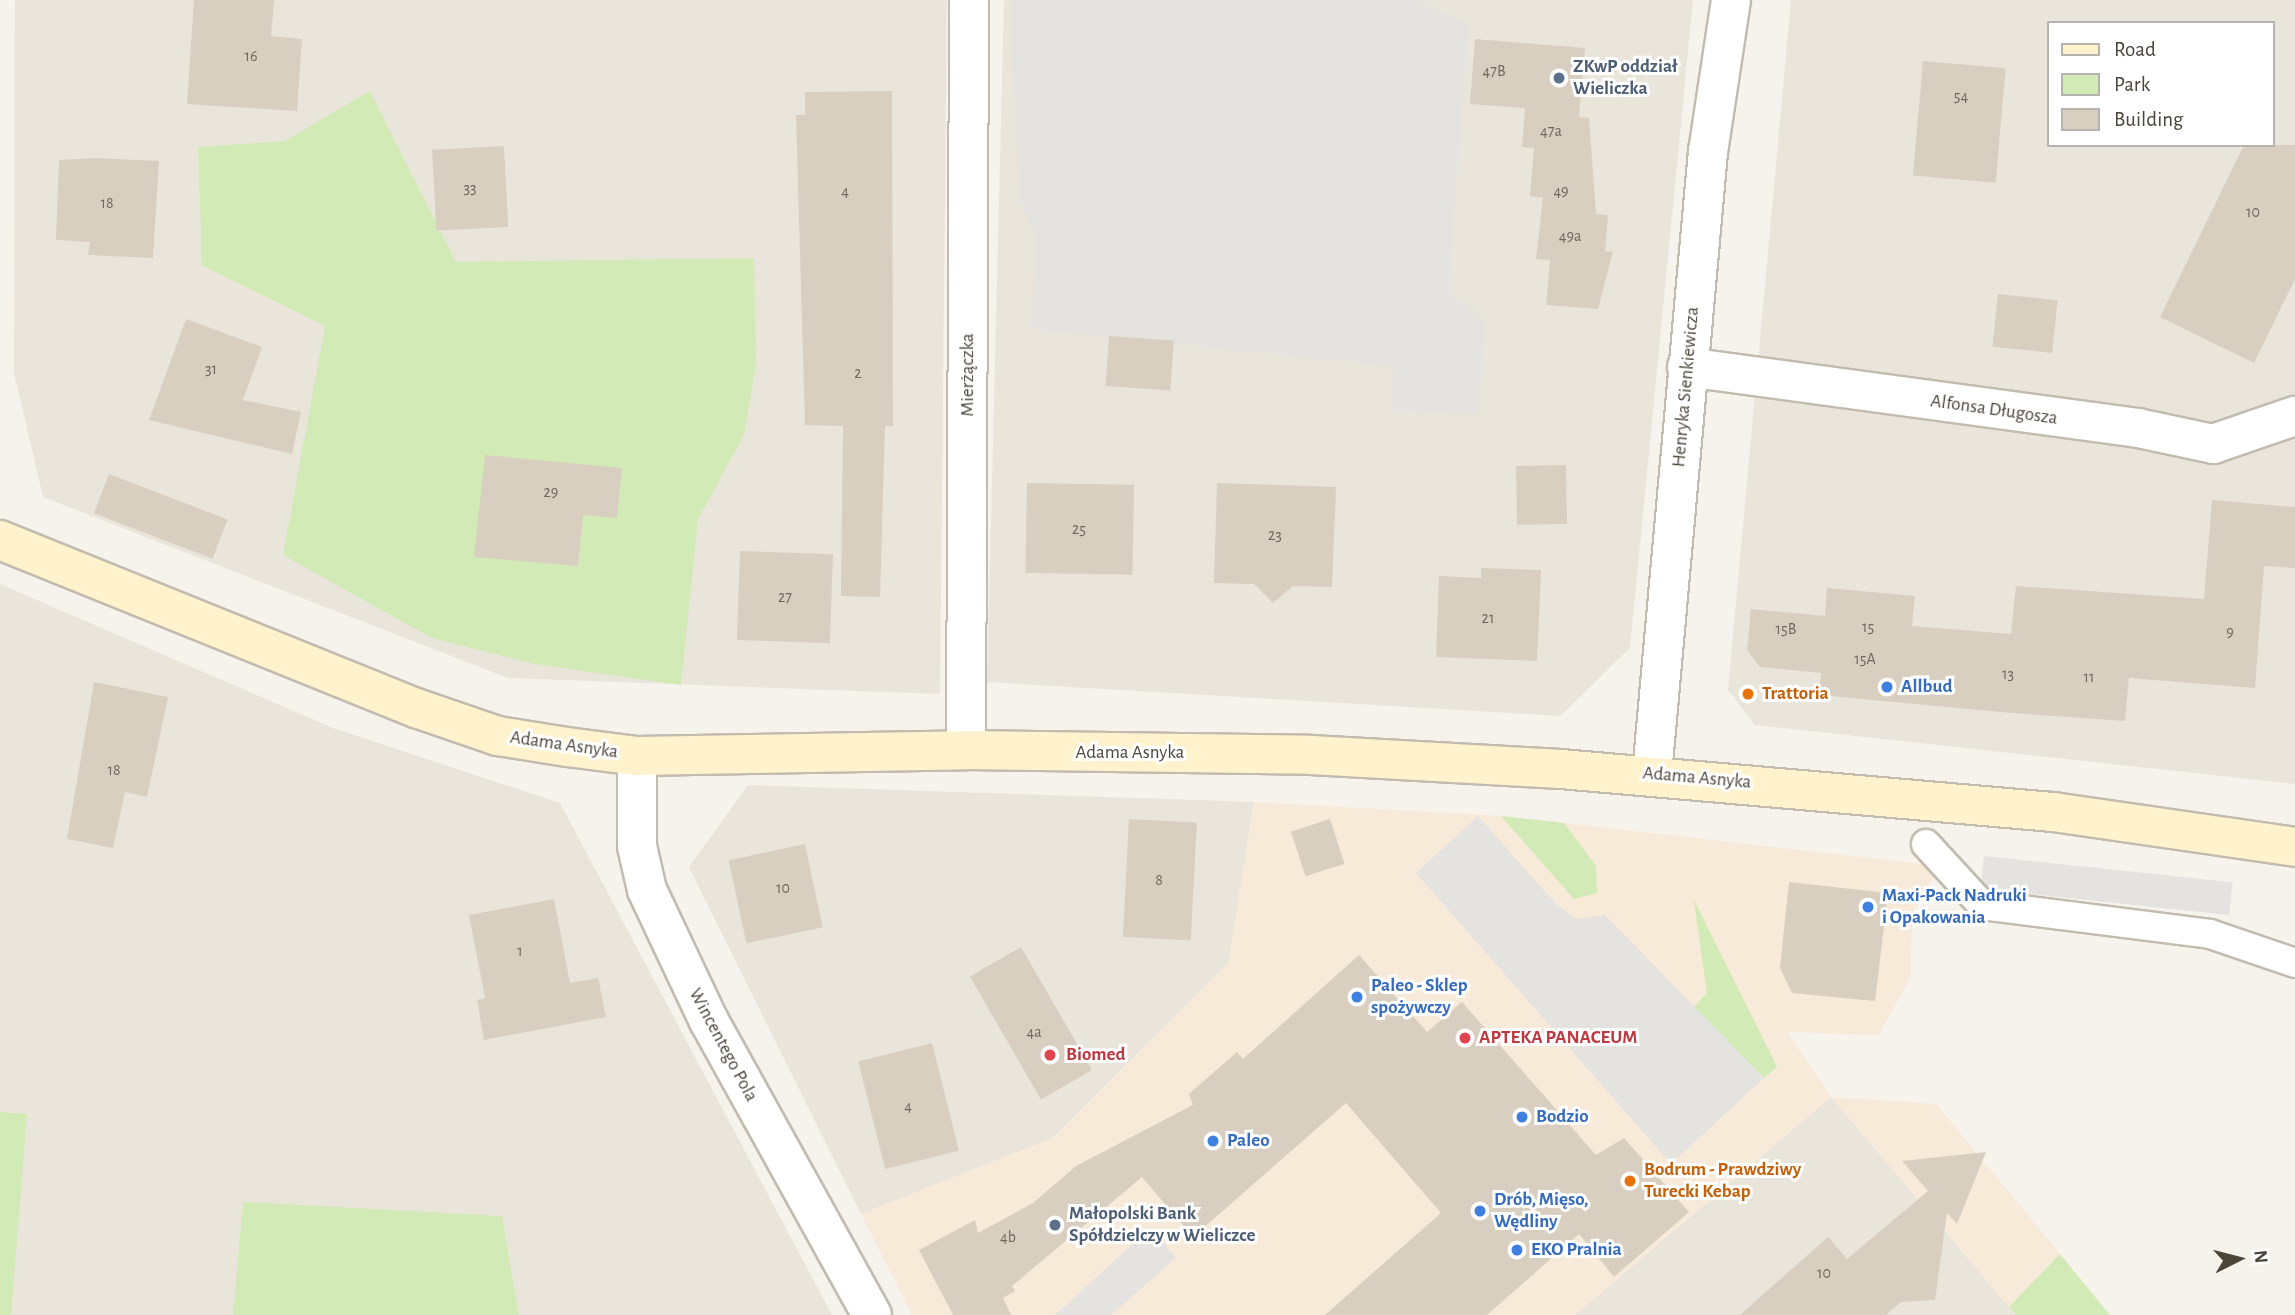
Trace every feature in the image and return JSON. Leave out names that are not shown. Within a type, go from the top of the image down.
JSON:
[{"type":"main road","name":"Adama Asnyka","points":[[0,540],[416,708],[498,736],[637,756],[966,750],[1311,755],[1653,774],[2053,812],[2295,847]]},
{"type":"street","name":"Mierżączka","points":[[966,750],[969,0]]},
{"type":"street","name":"Henryka Sienkiewicza","points":[[1653,774],[1708,152],[1731,0]]},
{"type":"street","name":"Alfonsa Długosza","points":[[1687,368],[2138,428],[2213,444],[2295,416]]},
{"type":"street","name":"Wincentego Pola","points":[[637,756],[637,846],[646,890],[709,1021],[872,1315]]},
{"type":"lane","points":[[1926,844],[1982,905],[2210,934],[2295,963]]},
{"type":"shaded area","points":[[15,0],[947,0],[940,694],[508,678],[43,497],[14,373]]},
{"type":"shaded area","points":[[1004,0],[1693,0],[1630,648],[1560,716],[987,682]]},
{"type":"shaded area","points":[[1010,0],[1415,0],[1468,24],[1448,293],[1485,321],[1478,414],[1391,410],[1393,366],[1030,329],[1037,239],[1019,199]]},
{"type":"shaded area","points":[[1791,0],[2295,0],[2295,784],[1755,725],[1728,690]]},
{"type":"shaded area","points":[[0,584],[333,728],[560,803],[832,1315],[0,1315]]},
{"type":"shaded area","points":[[748,785],[1254,802],[1229,963],[1053,1138],[861,1214],[689,867]]},
{"type":"shaded area","points":[[1254,802],[1501,816],[1940,866],[1912,914],[1911,976],[1879,1035],[1787,1032],[1831,1097],[1575,1315],[912,1315],[861,1214],[1053,1138],[1228,963]]},
{"type":"shaded area","points":[[1478,816],[1557,905],[1577,919],[1605,915],[1764,1078],[1671,1164],[1416,873]]},
{"type":"shaded area","points":[[1984,856],[2233,882],[2229,915],[1981,889]]},
{"type":"shaded area","points":[[1831,1097],[2016,1315],[1575,1315]]},
{"type":"shaded area","points":[[1831,1097],[1936,1104],[2060,1254],[2009,1307]]},
{"type":"shaded area","points":[[1151,1227],[1176,1258],[1111,1315],[1055,1315]]},
{"type":"green space","points":[[370,91],[456,262],[754,258],[756,365],[744,435],[698,519],[681,685],[535,664],[432,638],[283,555],[325,326],[202,265],[198,147],[285,141]]},
{"type":"green space","points":[[1501,816],[1564,823],[1596,866],[1597,893],[1574,899]]},
{"type":"green space","points":[[1694,900],[1777,1067],[1764,1078],[1694,1007],[1707,993]]},
{"type":"green space","points":[[0,1112],[27,1114],[11,1315],[0,1315]]},
{"type":"green space","points":[[243,1202],[502,1216],[519,1315],[233,1315]]},
{"type":"green space","points":[[2060,1254],[2110,1315],[2016,1315],[2009,1307]]},
{"type":"building","points":[[194,0],[274,0],[271,36],[302,39],[297,111],[187,104]]},
{"type":"building","points":[[1475,39],[1585,48],[1579,117],[1589,118],[1596,214],[1608,215],[1605,251],[1613,252],[1598,309],[1546,305],[1550,260],[1536,259],[1543,198],[1530,196],[1534,148],[1522,147],[1525,108],[1470,104]]},
{"type":"building","points":[[1923,61],[2006,68],[1996,183],[1913,176]]},
{"type":"building","points":[[892,91],[893,426],[885,426],[880,597],[841,596],[843,426],[805,425],[796,115],[805,115],[805,92]]},
{"type":"building","points":[[2295,145],[2295,279],[2254,363],[2160,317],[2243,147]]},
{"type":"building","points":[[504,146],[508,227],[436,231],[432,150]]},
{"type":"building","points":[[95,158],[159,161],[153,258],[88,255],[90,242],[56,240],[59,160]]},
{"type":"building","points":[[1998,294],[2058,300],[2052,353],[1992,347]]},
{"type":"building","points":[[186,319],[262,347],[243,400],[301,412],[292,454],[149,420]]},
{"type":"building","points":[[1109,336],[1174,341],[1170,390],[1106,386]]},
{"type":"building","points":[[485,455],[622,468],[617,518],[583,515],[578,566],[474,557]]},
{"type":"building","points":[[1566,465],[1567,524],[1517,525],[1516,466]]},
{"type":"building","points":[[109,474],[228,520],[213,559],[94,513]]},
{"type":"building","points":[[1027,483],[1134,485],[1132,575],[1025,573]]},
{"type":"building","points":[[1217,483],[1336,487],[1332,587],[1293,586],[1273,603],[1254,584],[1214,583]]},
{"type":"building","points":[[2212,500],[2295,507],[2295,568],[2264,566],[2255,688],[2129,678],[2125,721],[2012,713],[1819,695],[1821,673],[1760,667],[1747,650],[1751,609],[1825,616],[1827,588],[1915,596],[1912,626],[2011,634],[2016,586],[2204,599]]},
{"type":"building","points":[[740,551],[833,554],[830,643],[737,640]]},
{"type":"building","points":[[1481,568],[1541,570],[1537,661],[1436,657],[1439,576],[1481,578]]},
{"type":"building","points":[[94,682],[168,697],[147,797],[125,792],[113,848],[67,839]]},
{"type":"building","points":[[1129,819],[1197,823],[1191,940],[1123,937]]},
{"type":"building","points":[[1330,819],[1345,864],[1306,876],[1291,832]]},
{"type":"building","points":[[805,844],[823,927],[746,943],[729,860]]},
{"type":"building","points":[[1789,882],[1888,893],[1875,1001],[1792,993],[1780,968]]},
{"type":"building","points":[[554,899],[570,983],[598,978],[606,1017],[484,1040],[477,1000],[485,998],[469,915]]},
{"type":"building","points":[[1021,947],[1092,1070],[1041,1099],[970,976]]},
{"type":"building","points":[[1359,955],[1427,1032],[1462,1002],[1596,1155],[1624,1138],[1689,1212],[1614,1277],[1579,1234],[1487,1315],[1325,1315],[1441,1213],[1346,1103],[1193,1237],[1142,1177],[1012,1286],[1015,1291],[1003,1298],[1011,1315],[953,1315],[919,1250],[975,1220],[978,1233],[1033,1203],[1076,1166],[1193,1105],[1189,1094],[1237,1052],[1243,1059]]},
{"type":"building","points":[[932,1043],[959,1151],[885,1169],[858,1061]]},
{"type":"building","points":[[1986,1152],[1957,1224],[1947,1213],[1935,1300],[1901,1302],[1886,1315],[1740,1315],[1828,1237],[1847,1259],[1928,1191],[1902,1161]]},
{"type":"place","name":"ZKwP oddział Wieliczka","points":[[1559,78]]},
{"type":"place","name":"Allbud","points":[[1887,687]]},
{"type":"place","name":"Trattoria","points":[[1748,694]]},
{"type":"place","name":"Maxi-Pack Nadruki i Opakowania","points":[[1868,907]]},
{"type":"place","name":"Paleo - Sklep spożywczy","points":[[1357,997]]},
{"type":"place","name":"APTEKA PANACEUM","points":[[1465,1038]]},
{"type":"place","name":"Biomed","points":[[1050,1055]]},
{"type":"place","name":"Bodzio","points":[[1522,1117]]},
{"type":"place","name":"Paleo","points":[[1213,1141]]},
{"type":"place","name":"Bodrum - Prawdziwy Turecki Kebap","points":[[1630,1181]]},
{"type":"place","name":"Drób, Mięso, Wędliny","points":[[1480,1211]]},
{"type":"place","name":"Małopolski Bank Spółdzielczy w Wieliczce","points":[[1055,1225]]},
{"type":"place","name":"EKO Pralnia","points":[[1517,1250]]}]
